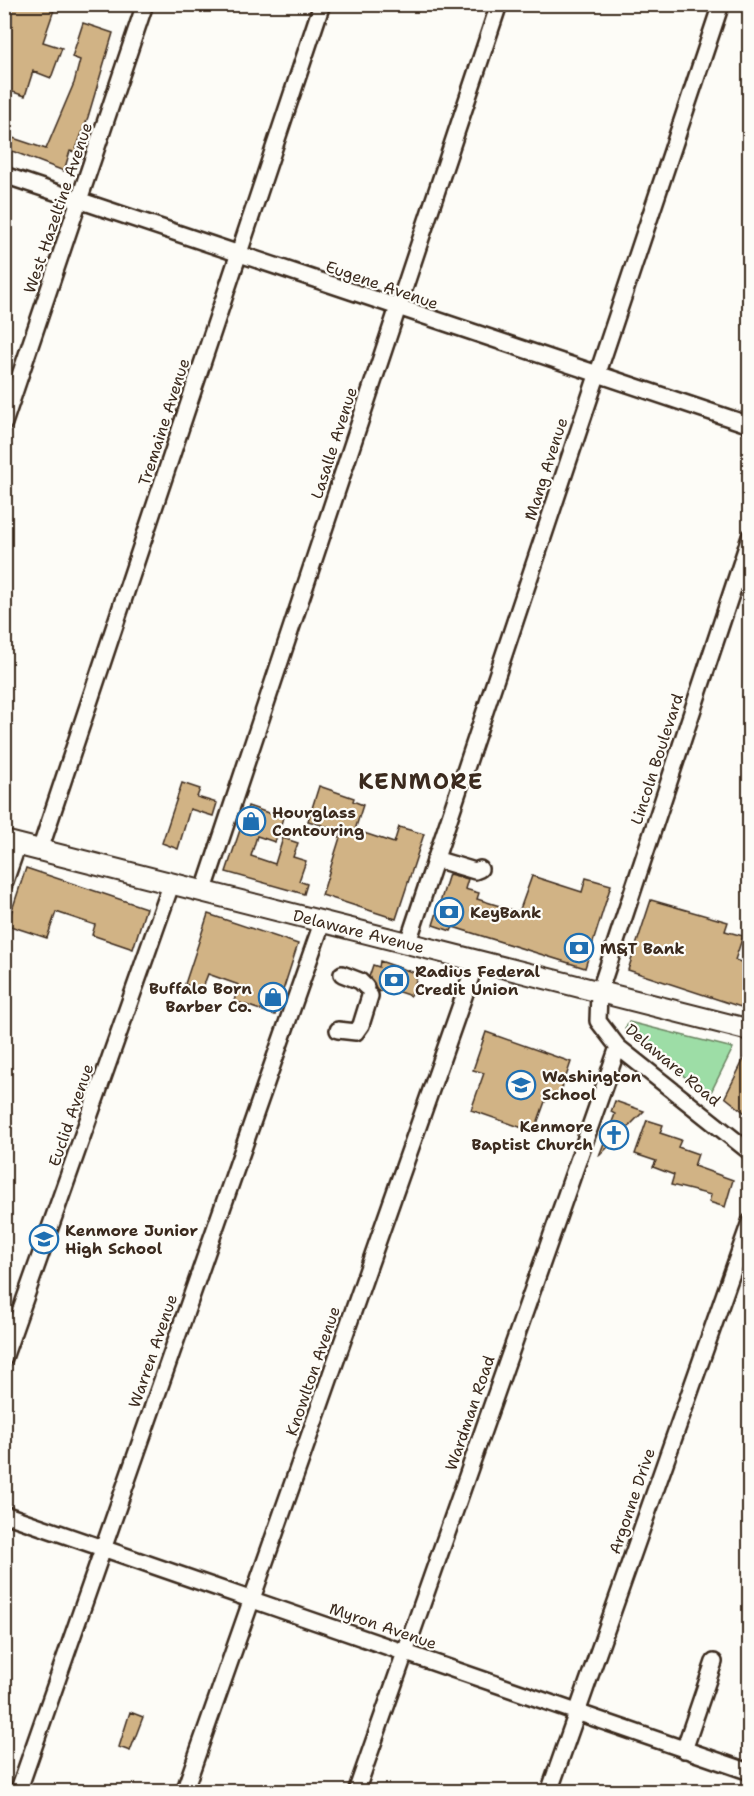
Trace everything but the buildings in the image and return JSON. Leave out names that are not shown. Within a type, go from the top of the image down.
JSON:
[{"type":"main road","name":"Delaware Avenue","points":[[11,842],[202,893],[750,1030]]},
{"type":"street","name":"West Hazeltine Avenue","points":[[4,423],[145,4]]},
{"type":"street","name":"Tremaine Avenue","points":[[40,850],[322,4]]},
{"type":"street","name":"Lasalle Avenue","points":[[202,893],[499,4]]},
{"type":"street","name":"Mang Avenue","points":[[407,945],[721,4]]},
{"type":"street","name":"Eugene Avenue","points":[[4,175],[596,376],[750,425]]},
{"type":"street","name":"Lincoln Boulevard","points":[[599,993],[750,537]]},
{"type":"street","points":[[4,884],[11,842]]},
{"type":"street","points":[[435,859],[475,871],[480,868]]},
{"type":"street","name":"Euclid Avenue","points":[[4,1358],[171,885]]},
{"type":"street","name":"Warren Avenue","points":[[18,1791],[322,923]]},
{"type":"street","name":"Knowlton Avenue","points":[[184,1791],[476,962]]},
{"type":"street","points":[[338,1030],[356,1032],[361,1025],[368,992],[360,981],[342,974]]},
{"type":"street","name":"Delaware Road","points":[[599,993],[598,1021],[618,1047],[750,1152]]},
{"type":"street","name":"Wardman Road","points":[[356,1791],[618,1047]]},
{"type":"street","name":"Argonne Drive","points":[[549,1791],[750,1222]]},
{"type":"street","name":"Myron Avenue","points":[[4,1514],[750,1772]]},
{"type":"street","points":[[684,1750],[714,1662]]},
{"type":"green space","points":[[629,1022],[733,1048],[709,1096],[625,1029]]},
{"type":"place","name":"Hourglass Contouring","points":[[251,821]]},
{"type":"place","name":"KeyBank","points":[[449,912]]},
{"type":"place","name":"M&T Bank","points":[[579,948]]},
{"type":"place","name":"Radius Federal Credit Union","points":[[394,980]]},
{"type":"place","name":"Buffalo Born Barber Co.","points":[[273,997]]},
{"type":"place","name":"Washington School","points":[[521,1085]]},
{"type":"place","name":"Kenmore Baptist Church","points":[[614,1135]]},
{"type":"place","name":"Kenmore Junior High School","points":[[44,1239]]},
{"type":"district","name":"KENMORE","points":[[421,781]]}]
